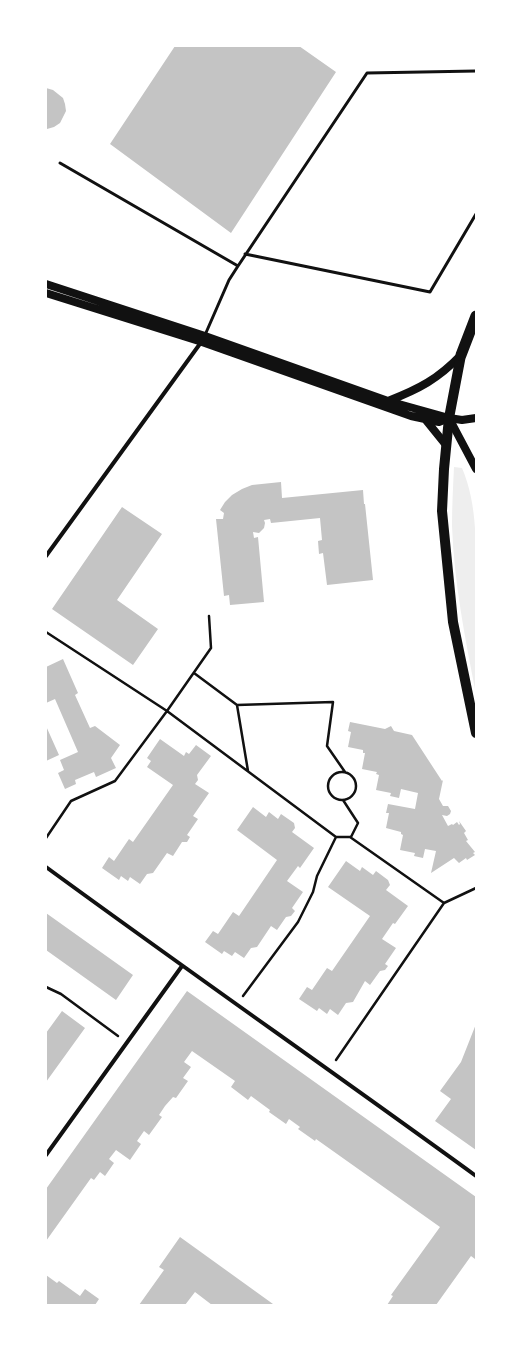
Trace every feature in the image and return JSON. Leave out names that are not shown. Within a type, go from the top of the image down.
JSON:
[{"type":"highway","points":[[461,355],[476,316]]},
{"type":"main road","points":[[46,284],[203,339],[388,401],[449,418],[462,420],[476,418]]},
{"type":"main road","points":[[46,293],[203,339],[377,404],[425,419],[439,422],[449,418]]},
{"type":"main road","points":[[388,401],[412,392],[430,382],[446,370],[461,355]]},
{"type":"main road","points":[[461,355],[449,418],[442,511],[453,622],[476,733]]},
{"type":"main road","points":[[449,418],[476,469]]},
{"type":"main road","points":[[425,419],[446,445]]},
{"type":"street","points":[[46,556],[203,339]]},
{"type":"street","points":[[46,867],[476,1176]]},
{"type":"street","points":[[46,1155],[182,966]]},
{"type":"lane","points":[[203,339],[229,280],[245,254],[367,73],[476,71]]},
{"type":"lane","points":[[60,162],[238,266]]},
{"type":"lane","points":[[245,254],[430,292],[476,214]]},
{"type":"path","points":[[46,838],[71,801],[115,782],[167,712],[211,648],[209,616]]},
{"type":"path","points":[[46,632],[167,712],[336,837],[350,837],[444,902]]},
{"type":"path","points":[[194,673],[237,705],[333,702],[328,746],[345,772],[355,780],[356,789],[351,797],[343,800],[333,798],[328,790],[331,776],[340,772],[345,772]]},
{"type":"path","points":[[237,705],[248,772]]},
{"type":"path","points":[[343,800],[358,823],[350,837]]},
{"type":"path","points":[[236,1004],[298,922],[313,892],[317,876],[336,837]]},
{"type":"path","points":[[329,1070],[444,902],[476,888]]},
{"type":"path","points":[[46,987],[61,994],[127,1042]]},
{"type":"shaded area","points":[[454,467],[462,468],[467,482],[471,497],[475,527],[476,694],[464,631],[455,568],[452,526]]},
{"type":"building","points":[[175,46],[299,46],[336,72],[231,233],[110,144]]},
{"type":"building","points":[[46,88],[53,90],[63,98],[66,111],[60,123],[47,129]]},
{"type":"building","points":[[281,482],[282,498],[363,490],[373,580],[327,585],[323,553],[319,554],[318,541],[322,540],[320,518],[271,523],[270,519],[264,520],[264,528],[259,533],[253,532],[254,538],[258,537],[264,602],[230,605],[229,595],[224,596],[216,519],[223,519],[224,513],[220,510],[225,502],[232,495],[242,489],[252,485]]},
{"type":"building","points":[[122,507],[162,534],[117,600],[158,629],[133,665],[52,609]]},
{"type":"building","points":[[63,659],[78,693],[75,695],[90,728],[95,726],[120,745],[111,758],[116,768],[96,777],[94,772],[75,780],[76,784],[65,789],[58,773],[64,770],[60,760],[78,752],[55,699],[46,703],[46,667]]},
{"type":"building","points":[[350,722],[385,729],[391,726],[394,731],[412,735],[442,781],[443,780],[439,799],[443,806],[448,806],[451,811],[447,816],[442,815],[448,826],[457,822],[459,825],[459,821],[466,831],[464,833],[468,840],[466,841],[475,852],[473,853],[475,855],[467,860],[466,858],[459,863],[454,858],[431,873],[436,851],[425,849],[423,858],[414,856],[415,853],[400,850],[403,835],[401,832],[386,828],[389,813],[386,813],[388,804],[415,809],[418,793],[401,789],[399,798],[390,796],[391,793],[376,790],[379,775],[376,774],[377,772],[362,769],[365,753],[363,753],[363,750],[348,747],[351,732],[348,731]]},
{"type":"building","points":[[46,726],[59,755],[46,761]]},
{"type":"building","points":[[160,739],[184,756],[186,752],[189,754],[196,745],[211,756],[197,775],[198,780],[195,784],[209,793],[193,816],[198,819],[187,835],[190,837],[187,842],[182,842],[173,856],[167,853],[153,873],[147,874],[140,884],[130,877],[128,881],[121,876],[119,880],[102,868],[109,857],[114,861],[129,839],[133,842],[173,785],[147,767],[151,761],[147,758]]},
{"type":"building","points":[[253,807],[266,817],[269,812],[278,819],[281,814],[294,823],[295,828],[292,832],[314,848],[300,868],[298,866],[287,881],[303,892],[292,908],[295,911],[291,916],[286,917],[277,930],[271,926],[257,947],[251,948],[244,958],[235,952],[232,956],[224,951],[222,954],[205,942],[213,931],[218,934],[233,912],[239,916],[277,860],[237,830]]},
{"type":"building","points":[[346,861],[360,871],[362,867],[373,875],[376,871],[388,880],[390,885],[386,890],[408,906],[395,924],[393,923],[382,939],[396,948],[385,964],[388,966],[385,970],[380,971],[370,985],[365,981],[353,1002],[346,1003],[338,1015],[330,1009],[327,1014],[319,1008],[317,1011],[299,999],[307,987],[312,990],[327,968],[332,971],[370,916],[328,887]]},
{"type":"building","points":[[46,913],[133,975],[116,1000],[46,950]]},
{"type":"building","points":[[187,991],[476,1197],[476,1257],[475,1259],[471,1256],[436,1305],[387,1305],[393,1296],[391,1295],[440,1227],[316,1139],[315,1141],[298,1129],[300,1127],[289,1119],[286,1124],[269,1112],[270,1110],[251,1096],[248,1100],[231,1087],[235,1081],[192,1051],[184,1062],[191,1067],[183,1078],[188,1081],[176,1098],[173,1097],[165,1106],[159,1115],[162,1117],[149,1135],[144,1131],[137,1141],[141,1144],[130,1160],[116,1150],[109,1159],[114,1163],[105,1176],[100,1172],[94,1180],[91,1178],[46,1241],[46,1189]]},
{"type":"building","points":[[62,1011],[85,1028],[46,1082],[46,1033]]},
{"type":"building","points":[[476,1024],[476,1150],[435,1121],[451,1099],[440,1091],[461,1062]]},
{"type":"building","points":[[180,1237],[275,1305],[212,1305],[195,1292],[185,1305],[139,1305],[164,1270],[159,1267]]},
{"type":"building","points":[[46,1275],[57,1283],[59,1281],[80,1296],[85,1289],[99,1299],[95,1305],[46,1305]]}]
